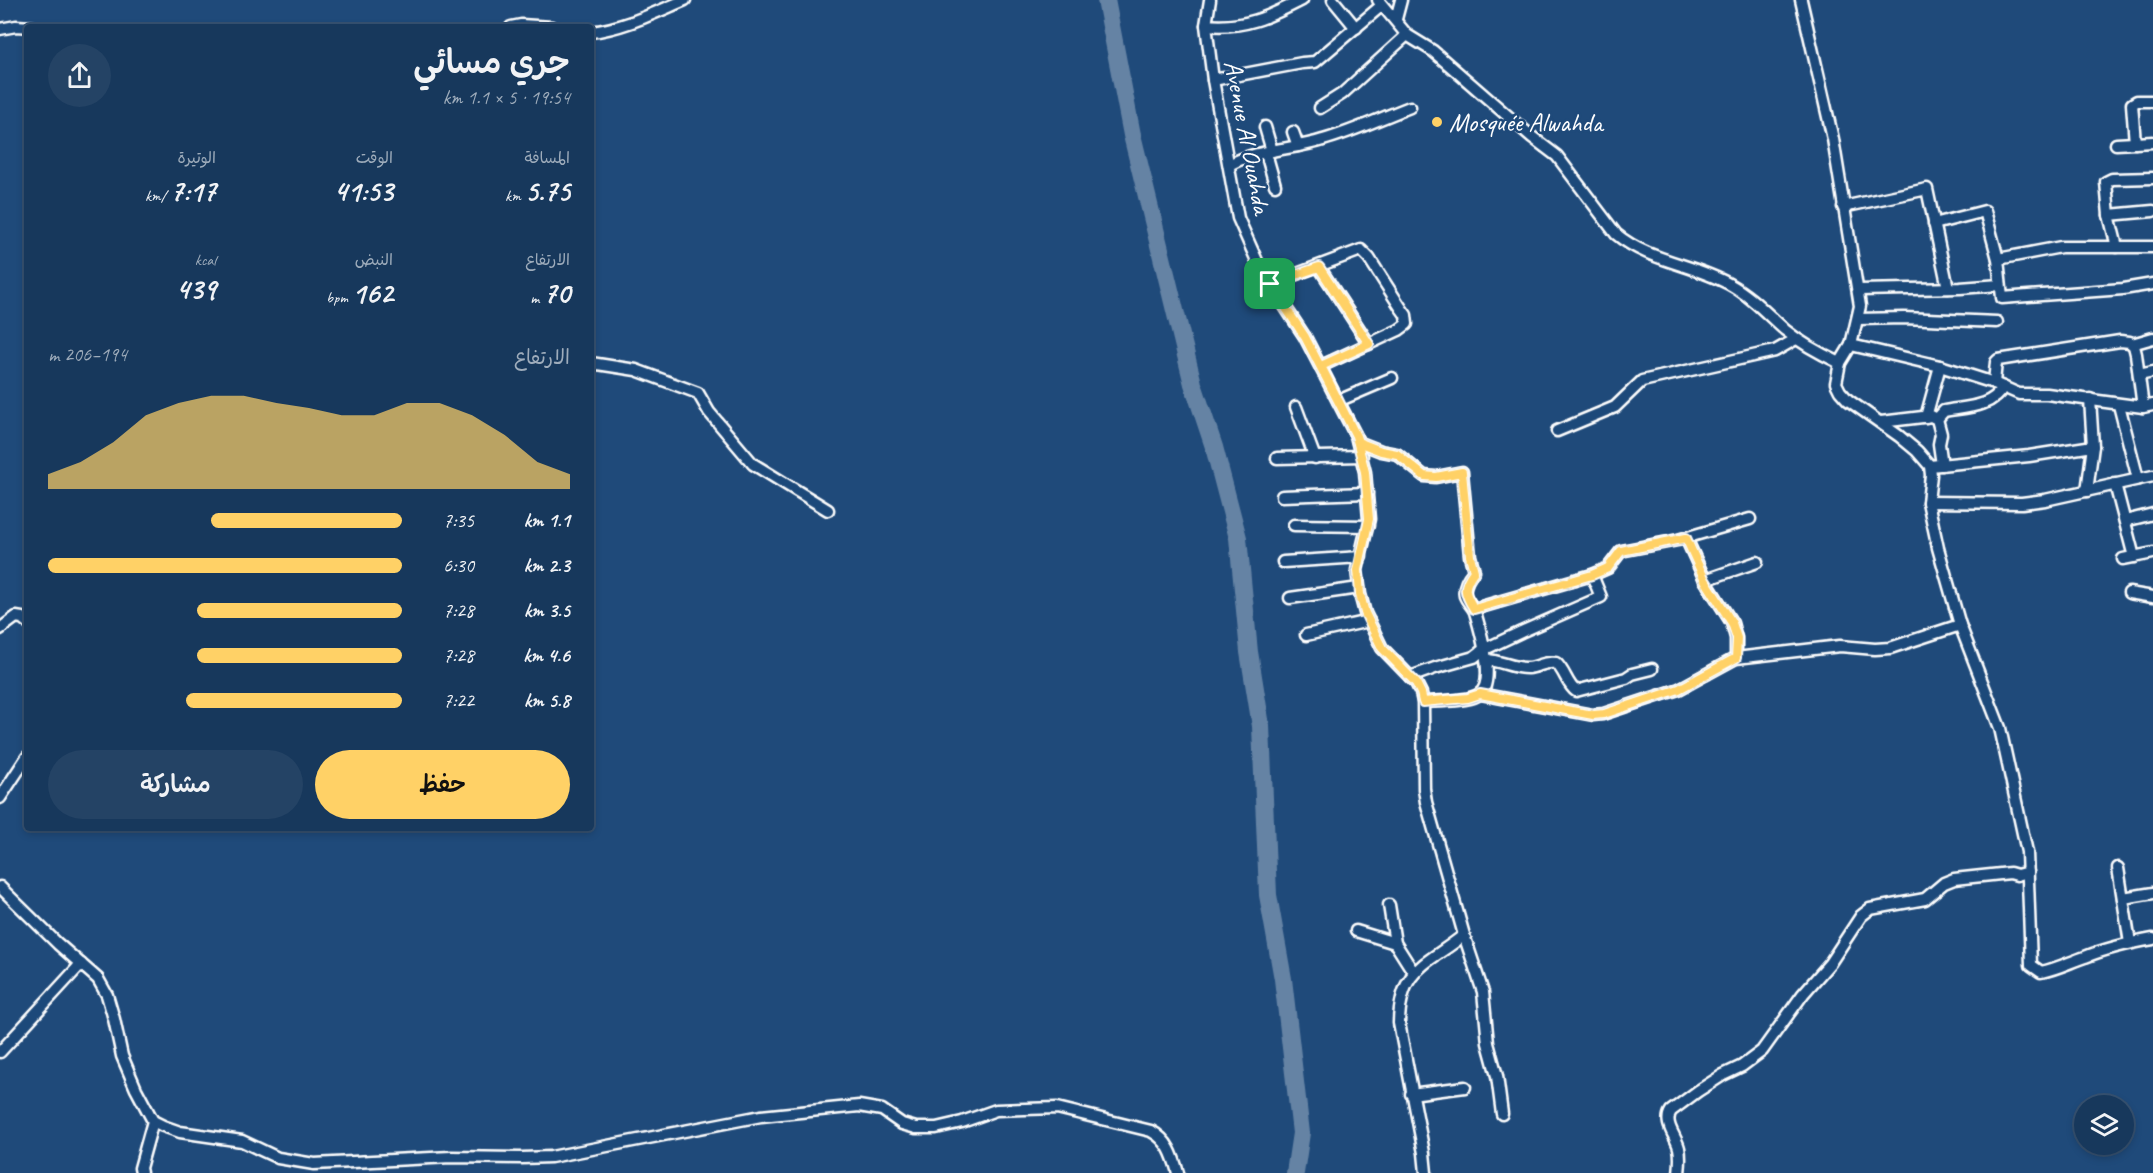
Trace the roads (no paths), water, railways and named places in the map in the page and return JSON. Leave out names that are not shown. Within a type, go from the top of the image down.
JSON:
[{"type":"street","points":[[594,32],[625,25],[685,0]]},
{"type":"street","name":"Avenue Al Ouahda","points":[[1210,0],[1206,25],[1213,80],[1238,218],[1270,284],[1321,366],[1358,442],[1362,456],[1367,493],[1368,526],[1358,570],[1359,588],[1369,621],[1382,648],[1410,677],[1421,693],[1426,802],[1483,992],[1488,1043],[1497,1076],[1502,1114]]},
{"type":"street","points":[[1206,25],[1228,27],[1242,25],[1264,19],[1285,4],[1302,0]]},
{"type":"street","points":[[1333,0],[1356,28]]},
{"type":"street","points":[[1396,19],[1401,0]]},
{"type":"street","points":[[1801,0],[1833,139],[1859,290],[1858,319],[1851,345],[1840,363],[1836,378],[1840,391],[1856,406],[1881,422],[1917,451],[1930,466],[1928,502],[1938,548],[1960,624],[2000,728],[2028,852],[2031,965],[2041,972],[2059,968],[2085,956],[2153,939]]},
{"type":"street","points":[[1213,80],[1315,62],[1356,28],[1380,3],[1396,19],[1407,35],[1433,51],[1557,156],[1623,240],[1649,253],[1727,282],[1750,297],[1796,339],[1840,363]]},
{"type":"street","points":[[0,29],[24,26]]},
{"type":"street","points":[[1320,108],[1342,94],[1407,35]]},
{"type":"street","points":[[2135,143],[2132,104],[2137,101],[2153,101]]},
{"type":"street","points":[[1229,165],[1238,160],[1323,140],[1410,107]]},
{"type":"street","points":[[1266,127],[1275,185]]},
{"type":"street","points":[[1293,132],[1298,146]]},
{"type":"street","points":[[2116,144],[2153,142]]},
{"type":"street","points":[[2117,247],[2109,215],[2106,182],[2112,179],[2153,178]]},
{"type":"street","points":[[1843,207],[1927,189],[1948,288]]},
{"type":"street","points":[[1934,224],[1985,211],[1998,259],[2002,298],[2124,289],[2153,284]]},
{"type":"street","points":[[2109,215],[2153,212]]},
{"type":"street","points":[[1998,259],[2061,247],[2153,247]]},
{"type":"street","points":[[1270,284],[1319,267],[1356,250],[1365,251],[1401,308],[1407,324],[1400,330],[1321,366]]},
{"type":"street","points":[[1319,267],[1369,344]]},
{"type":"street","points":[[1859,290],[2000,285]]},
{"type":"street","points":[[1858,319],[1904,318],[1997,322]]},
{"type":"street","points":[[1881,422],[1932,418],[1944,411],[1982,404],[1993,399],[1998,385],[1996,362],[1998,360],[2120,341],[2132,344],[2153,338]]},
{"type":"street","points":[[1557,431],[1615,407],[1642,381],[1775,351],[1796,339]]},
{"type":"street","points":[[1851,345],[1940,366],[2019,394],[2047,394],[2119,405],[2148,406],[2132,344]]},
{"type":"street","points":[[594,363],[636,370],[698,393],[715,420],[753,464],[828,510]]},
{"type":"street","points":[[1940,366],[1932,418],[1941,434],[1939,444],[1941,465]]},
{"type":"street","points":[[2139,375],[2153,372]]},
{"type":"street","points":[[1338,401],[1392,378]]},
{"type":"street","points":[[2087,491],[2093,446],[2090,399]]},
{"type":"street","points":[[2119,405],[2138,479]]},
{"type":"street","points":[[1296,407],[1315,458]]},
{"type":"street","points":[[1358,442],[1381,451],[1397,454],[1424,476],[1436,477],[1462,472],[1470,556],[1474,571],[1466,581],[1465,596],[1474,609],[1485,655],[1487,675],[1484,690],[1480,694],[1468,698],[1423,702]]},
{"type":"street","points":[[1930,466],[2029,456],[2093,446]]},
{"type":"street","points":[[1277,458],[1362,456]]},
{"type":"street","points":[[1928,502],[2022,503],[2153,476]]},
{"type":"street","points":[[2115,484],[2134,556]]},
{"type":"street","points":[[1282,496],[1367,493]]},
{"type":"street","points":[[2125,521],[2153,514]]},
{"type":"street","points":[[1474,609],[1592,575],[1608,568],[1621,551],[1686,538],[1750,519]]},
{"type":"street","points":[[1294,525],[1368,526]]},
{"type":"street","points":[[1686,538],[1705,580],[1732,623],[1737,638],[1736,658]]},
{"type":"street","points":[[2123,559],[2153,553]]},
{"type":"street","points":[[1284,562],[1361,557]]},
{"type":"street","points":[[1705,580],[1757,562]]},
{"type":"street","points":[[1410,677],[1485,655],[1534,626],[1601,597],[1592,575]]},
{"type":"street","points":[[1290,598],[1359,588]]},
{"type":"street","points":[[2129,593],[2153,597]]},
{"type":"street","points":[[0,629],[16,617],[24,620]]},
{"type":"street","points":[[1306,635],[1369,621]]},
{"type":"street","points":[[1480,694],[1593,715],[1604,714],[1679,689],[1736,658],[1840,646],[1890,648],[1960,624]]},
{"type":"street","points":[[1485,655],[1494,660],[1528,668],[1556,663],[1563,670],[1572,689],[1576,691],[1652,669]]},
{"type":"street","points":[[0,798],[24,762]]},
{"type":"street","points":[[2118,868],[2130,943]]},
{"type":"street","points":[[1678,1173],[1681,1161],[1668,1119],[1671,1111],[1723,1075],[1742,1066],[1762,1050],[1785,1017],[1830,963],[1861,916],[1877,907],[1925,899],[1944,883],[1954,879],[2010,873],[2017,875],[2028,872]]},
{"type":"street","points":[[0,887],[98,980],[107,995],[122,1056],[153,1121],[180,1132],[242,1141],[278,1158],[314,1164],[451,1157],[551,1157],[761,1116],[859,1106],[882,1110],[902,1124],[916,1128],[936,1128],[996,1110],[1057,1107],[1151,1131],[1161,1136],[1168,1146],[1178,1173]]},
{"type":"street","points":[[2123,898],[2153,893]]},
{"type":"street","points":[[1389,905],[1395,943],[1414,972]]},
{"type":"street","points":[[1356,931],[1395,943]]},
{"type":"street","points":[[1426,1173],[1399,1023],[1400,1005],[1408,979],[1414,972],[1464,934]]},
{"type":"street","points":[[0,1052],[81,964]]},
{"type":"street","points":[[1411,1094],[1465,1087]]},
{"type":"street","points":[[141,1173],[140,1168],[153,1121]]},
{"type":"waterway","points":[[1106,0],[1132,135],[1193,384],[1214,447],[1238,538],[1249,652],[1261,726],[1268,895],[1283,979],[1301,1133],[1295,1173]]},
{"type":"place","name":"Mosquée Alwahda","points":[[1437,122]]}]
